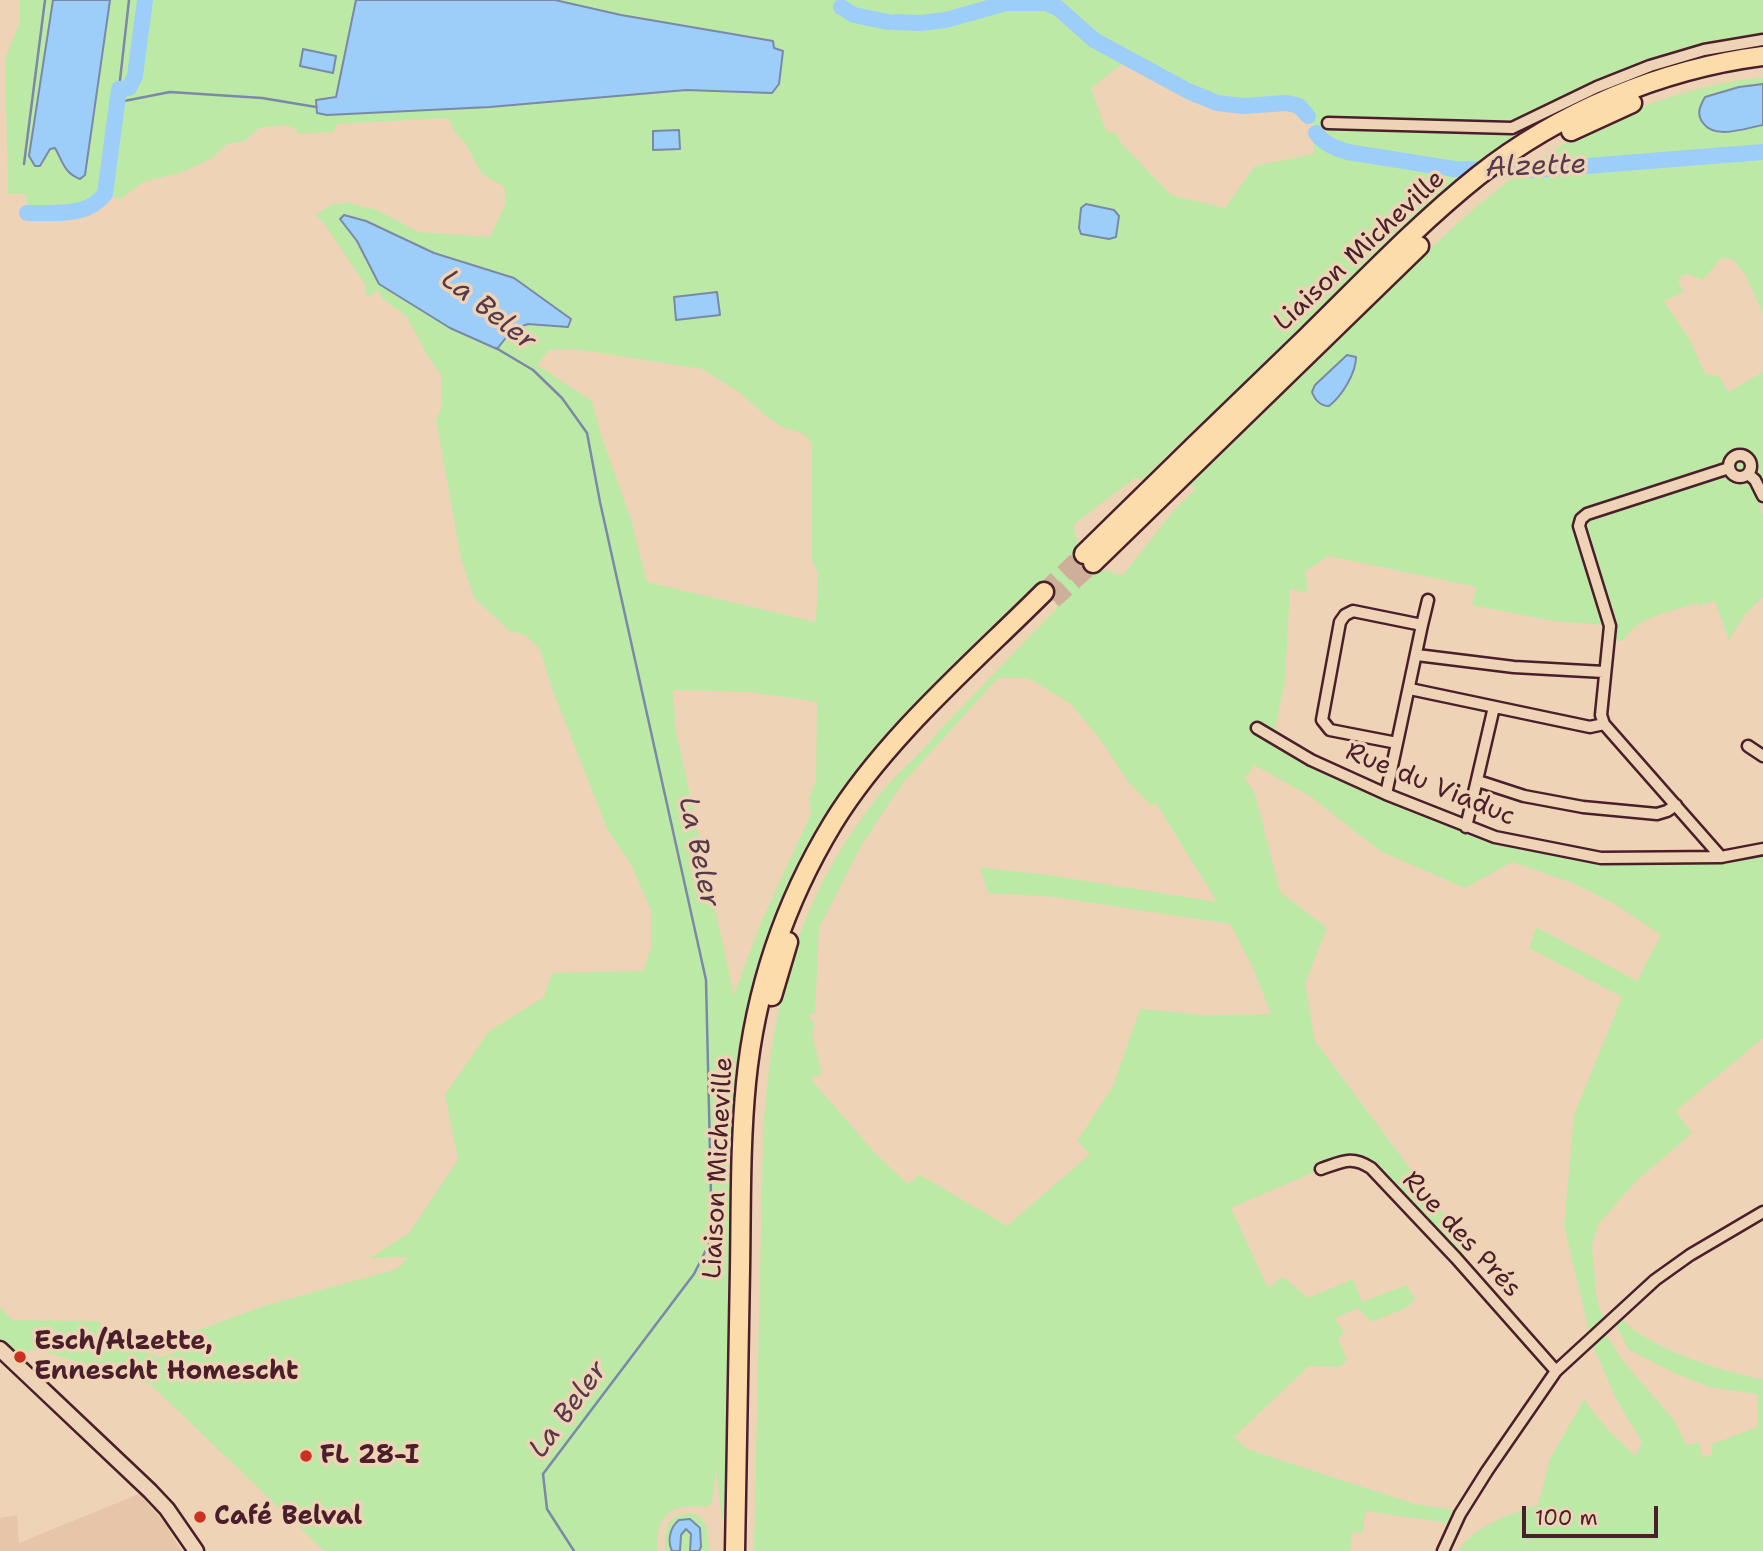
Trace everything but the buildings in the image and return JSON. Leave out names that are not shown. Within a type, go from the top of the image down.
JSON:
[{"type":"highway","name":"Liaison Micheville","points":[[1763,56],[1706,66],[1655,81],[1598,103],[1545,131],[1497,170],[1088,558],[1360,285],[1478,176],[1497,170],[1516,164],[1549,141],[1604,114],[1656,93],[1710,77],[1763,68]]},
{"type":"highway","name":"Liaison Micheville","points":[[735,1551],[743,1125],[751,1044],[768,966],[803,878],[833,822],[869,772],[922,714],[1048,596],[878,779],[842,829],[813,882],[790,937],[769,1009],[757,1083],[746,1551]]},
{"type":"main road","points":[[0,1349],[150,1491],[197,1550]]},
{"type":"street","points":[[1328,123],[1512,128],[1597,87],[1650,66],[1704,50],[1763,40]]},
{"type":"street","points":[[1748,474],[1737,477],[1729,468],[1730,460],[1737,454],[1745,456],[1751,462]]},
{"type":"street","points":[[1748,474],[1751,462],[1763,456]]},
{"type":"street","points":[[1721,857],[1604,724],[1601,715],[1610,626],[1579,526],[1581,519],[1587,514],[1729,468]]},
{"type":"street","points":[[1748,474],[1755,480],[1763,496]]},
{"type":"street","points":[[1387,794],[1428,600]]},
{"type":"street","points":[[1397,743],[1330,730],[1322,720],[1340,622],[1345,615],[1353,611],[1422,625]]},
{"type":"street","points":[[1417,655],[1514,667],[1604,672]]},
{"type":"street","points":[[1410,689],[1590,727],[1604,724]]},
{"type":"street","points":[[1466,827],[1494,707]]},
{"type":"street","name":"Rue du Viaduc","points":[[1257,728],[1311,760],[1387,794],[1466,827],[1535,846],[1601,858],[1721,857],[1763,849]]},
{"type":"street","points":[[1748,747],[1763,756]]},
{"type":"street","points":[[1478,781],[1524,796],[1583,807],[1657,814],[1676,805]]},
{"type":"street","name":"Rue des Prés","points":[[1321,1169],[1358,1160],[1371,1168],[1456,1258],[1556,1371]]},
{"type":"street","points":[[1443,1551],[1460,1514],[1556,1371],[1655,1280],[1690,1255],[1758,1219],[1763,1212]]},
{"type":"shaded area","points":[[139,1494],[170,1529],[168,1530],[182,1551],[0,1551],[0,1518],[17,1515],[19,1543]]},
{"type":"green space","points":[[20,0],[53,0],[29,156],[56,147],[60,156],[85,175],[110,0],[1763,0],[1763,48],[1689,61],[1622,84],[1539,123],[1481,162],[1394,239],[1201,427],[1198,425],[1141,481],[1136,477],[1073,525],[1079,544],[1096,565],[1123,575],[1174,510],[1196,488],[1186,484],[1442,238],[1506,183],[1581,134],[1640,107],[1701,88],[1763,77],[1763,314],[1745,274],[1732,259],[1721,258],[1703,280],[1687,274],[1681,276],[1678,282],[1684,292],[1664,301],[1689,338],[1705,374],[1719,376],[1728,392],[1763,372],[1763,504],[1759,506],[1763,515],[1763,597],[1745,614],[1729,640],[1715,601],[1699,606],[1697,603],[1657,615],[1638,625],[1625,639],[1619,641],[1604,637],[1604,625],[1552,621],[1472,605],[1476,587],[1328,556],[1306,571],[1307,593],[1290,589],[1285,681],[1273,738],[1466,827],[1601,858],[1685,859],[1763,849],[1763,1038],[1678,1109],[1677,1113],[1692,1133],[1635,1182],[1598,1225],[1592,1246],[1597,1302],[1604,1319],[1589,1332],[1564,1225],[1574,1115],[1622,997],[1529,948],[1536,927],[1637,981],[1661,935],[1615,904],[1573,883],[1512,862],[1465,888],[1380,851],[1310,796],[1254,765],[1245,778],[1255,794],[1280,892],[1327,928],[1305,983],[1315,1041],[1464,1241],[1473,1247],[1456,1258],[1358,1160],[1321,1169],[1231,1208],[1268,1288],[1283,1277],[1308,1298],[1353,1279],[1362,1302],[1407,1285],[1415,1299],[1406,1308],[1371,1322],[1358,1308],[1335,1318],[1345,1334],[1338,1338],[1347,1360],[1339,1367],[1309,1366],[1234,1437],[1247,1449],[1415,1504],[1453,1510],[1447,1523],[1365,1511],[1363,1532],[1352,1533],[1350,1551],[754,1551],[763,1134],[771,1055],[786,978],[812,904],[830,869],[868,810],[893,780],[1058,607],[1050,596],[1035,586],[865,763],[842,795],[824,822],[794,880],[769,941],[748,1004],[735,1082],[733,1124],[726,1518],[722,1518],[716,1468],[712,1503],[707,1507],[684,1507],[668,1514],[660,1528],[657,1551],[324,1551],[151,1385],[39,1350],[31,1350],[11,1361],[0,1349],[0,1307],[12,1320],[97,1321],[158,1358],[197,1345],[184,1335],[267,1305],[397,1269],[408,1257],[370,1258],[409,1233],[458,1160],[445,1095],[489,1031],[544,997],[552,973],[643,971],[651,948],[651,911],[632,866],[608,831],[551,686],[540,649],[524,634],[511,632],[474,598],[461,558],[436,420],[442,406],[441,375],[407,317],[383,299],[377,290],[367,298],[365,284],[323,222],[315,215],[332,204],[349,203],[377,210],[418,232],[490,237],[506,203],[504,187],[481,173],[449,118],[337,124],[334,132],[298,134],[297,130],[286,125],[259,128],[245,141],[227,144],[211,159],[180,173],[143,182],[120,199],[105,194],[87,206],[27,207],[26,194],[8,194],[5,58],[20,22]],"holes":[[[1129,59],[1205,100],[1237,105],[1282,103],[1298,106],[1309,118],[1316,132],[1313,134],[1313,154],[1255,166],[1225,208],[1171,195],[1122,144],[1115,133],[1106,131],[1091,88]],[[366,221],[434,253],[568,327],[528,324],[512,330],[497,349],[450,328],[379,284],[357,241]],[[574,349],[702,369],[739,392],[782,427],[802,433],[812,443],[812,560],[818,573],[816,622],[647,582],[631,519],[601,435],[592,401],[537,365],[549,350]],[[998,678],[1028,678],[1071,704],[1102,742],[1129,783],[1151,805],[1156,803],[1217,902],[980,867],[988,893],[1053,897],[1230,924],[1252,966],[1271,1014],[1206,1015],[1140,1009],[1113,1086],[1077,1141],[1090,1154],[1007,1226],[920,1175],[908,1184],[874,1152],[810,1078],[822,1074],[812,1034],[815,1024],[808,1016],[815,1012],[819,928],[862,844],[902,784]],[[673,690],[750,692],[817,702],[816,780],[809,798],[811,814],[762,920],[734,995],[676,731]]]},
{"type":"green space","points":[[1622,1319],[1650,1340],[1688,1358],[1763,1379],[1763,1551],[1459,1551],[1483,1528],[1538,1505],[1550,1459],[1584,1399],[1595,1415],[1636,1456],[1642,1442],[1616,1399],[1593,1346],[1606,1335],[1623,1361],[1674,1420],[1686,1445],[1699,1442],[1702,1457],[1712,1455],[1712,1444],[1758,1427],[1757,1394],[1709,1387],[1628,1349],[1616,1325]]},
{"type":"green space","points":[[691,1513],[705,1523],[709,1551],[665,1551],[666,1530],[671,1520]]},
{"type":"water","points":[[53,0],[110,0],[85,175],[80,179],[67,170],[55,148],[50,149],[40,166],[35,166],[29,156]]},
{"type":"water","points":[[356,0],[555,0],[621,15],[773,41],[774,48],[783,51],[779,84],[772,93],[686,90],[490,107],[327,115],[317,113],[316,100],[336,97]]},
{"type":"water","points":[[303,49],[336,56],[333,73],[300,66]]},
{"type":"water","points":[[1763,84],[1763,125],[1723,132],[1708,128],[1701,120],[1700,110],[1705,97],[1739,87]]},
{"type":"water","points":[[679,130],[680,149],[653,150],[653,131]]},
{"type":"water","points":[[1086,204],[1114,210],[1119,216],[1116,237],[1109,239],[1081,234],[1081,208]]},
{"type":"water","points":[[344,215],[366,221],[434,253],[514,278],[571,319],[568,327],[528,324],[512,330],[497,349],[450,328],[379,284],[357,241],[340,219]]},
{"type":"water","points":[[717,292],[720,315],[676,320],[674,297]]},
{"type":"water","points":[[1347,355],[1356,357],[1354,370],[1347,384],[1329,406],[1320,404],[1312,392],[1315,385]]},
{"type":"water","points":[[690,1519],[700,1528],[699,1551],[690,1551],[691,1534],[686,1529],[681,1535],[680,1551],[672,1551],[670,1539],[673,1526],[679,1520]]},
{"type":"waterway","points":[[24,164],[45,0]]},
{"type":"waterway","points":[[119,89],[129,0]]},
{"type":"waterway","name":"Alzette","points":[[27,213],[80,210],[97,202],[105,194],[119,89],[129,88],[135,76],[145,0]]},
{"type":"waterway","name":"Alzette","points":[[895,22],[946,20],[1006,3],[1046,3],[1058,8],[1094,40],[1188,91],[1217,103],[1243,106],[1287,103],[1299,106],[1308,116]]},
{"type":"waterway","name":"Alzette","points":[[841,7],[854,15],[888,22]]},
{"type":"waterway","points":[[119,102],[170,92],[262,98],[316,107]]},
{"type":"waterway","name":"Alzette","points":[[1316,133],[1330,145],[1348,152],[1454,169],[1537,170],[1763,152]]},
{"type":"waterway","name":"La Beler","points":[[496,348],[533,370],[562,398],[587,433],[706,980],[712,1238],[694,1274],[543,1474],[547,1509],[574,1551]]},
{"type":"tunnel","points":[[1044,592],[1084,554]]},
{"type":"tunnel","points":[[1053,600],[1093,563]]},
{"type":"place","name":"Esch/Alzette, Ennescht Homescht","points":[[20,1357]]},
{"type":"place","name":"FL 28-I","points":[[306,1456]]},
{"type":"place","name":"Café Belval","points":[[200,1517]]}]
